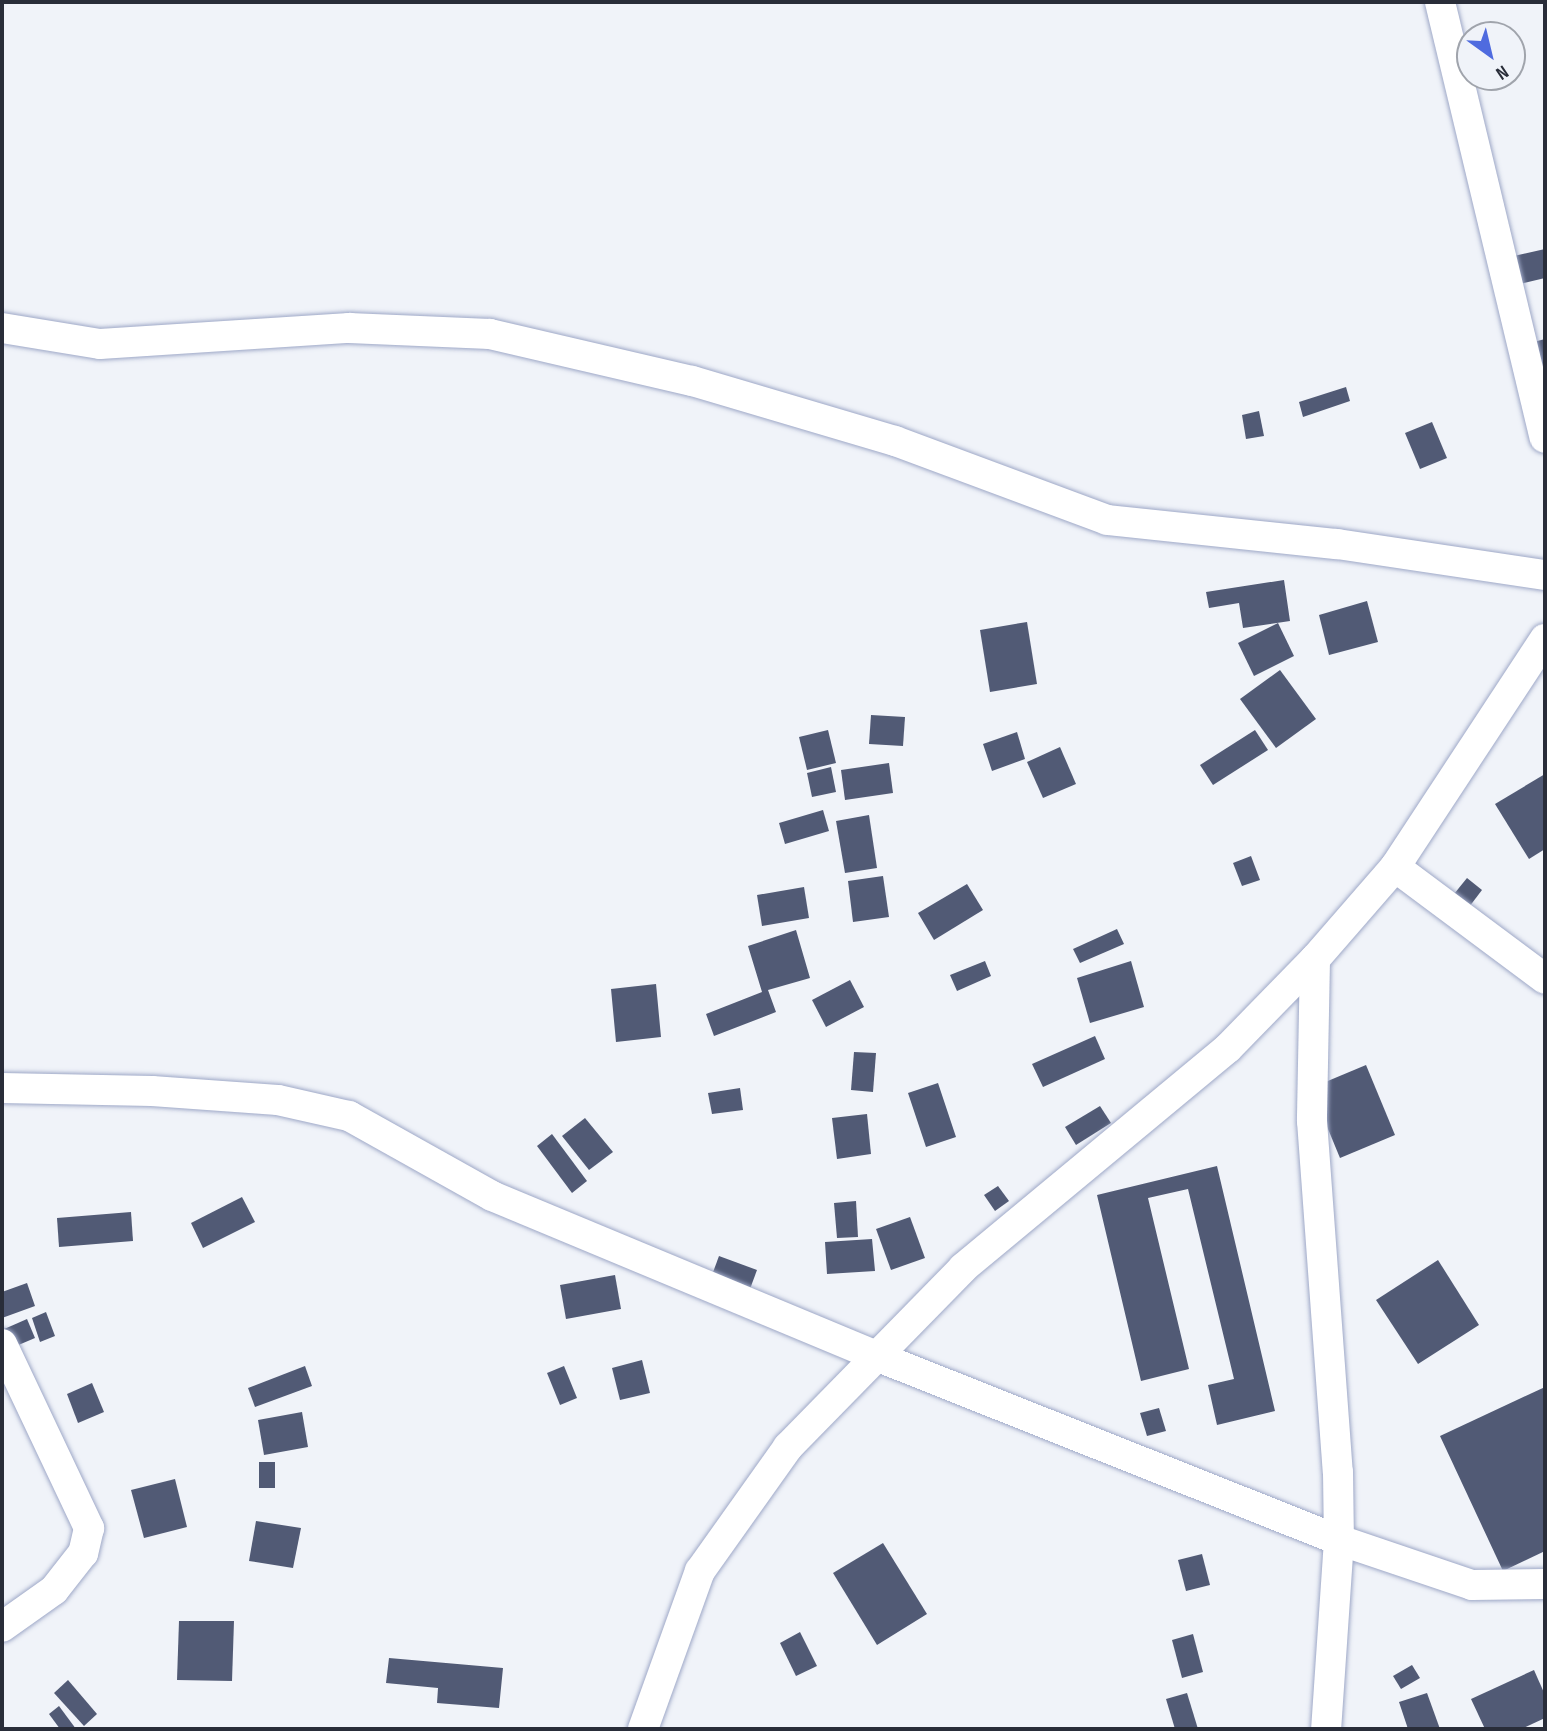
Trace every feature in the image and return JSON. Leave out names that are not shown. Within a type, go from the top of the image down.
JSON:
[{"type":"street","points":[[1440,2],[1545,438]]},
{"type":"street","points":[[2,328],[100,344],[349,328],[490,334],[692,381],[895,441],[1107,520],[1337,544],[1545,575]]},
{"type":"street","points":[[643,1729],[700,1571],[788,1447],[963,1268],[1228,1048],[1315,960],[1395,867],[1545,639]]},
{"type":"street","points":[[1395,867],[1545,979]]},
{"type":"street","points":[[1315,960],[1312,1121],[1338,1472],[1339,1540],[1326,1729]]},
{"type":"street","points":[[2,1088],[152,1091],[278,1100],[349,1116],[492,1196],[876,1356],[1339,1540],[1472,1585],[1545,1584]]},
{"type":"street","points":[[2,1344],[89,1528],[83,1553],[54,1590],[2,1627]]},
{"type":"building","points":[[1545,249],[1545,278],[1511,286],[1505,258]]},
{"type":"building","points":[[1545,339],[1545,396],[1522,345]]},
{"type":"building","points":[[1346,387],[1350,401],[1303,417],[1299,402]]},
{"type":"building","points":[[1259,411],[1264,436],[1246,439],[1242,415]]},
{"type":"building","points":[[1432,422],[1447,458],[1420,469],[1405,433]]},
{"type":"building","points":[[1284,580],[1290,621],[1243,628],[1239,603],[1209,608],[1206,592]]},
{"type":"building","points":[[1367,601],[1378,642],[1329,655],[1319,615]]},
{"type":"building","points":[[1027,622],[1037,684],[990,692],[980,630]]},
{"type":"building","points":[[1278,623],[1294,656],[1254,676],[1238,643]]},
{"type":"building","points":[[1280,670],[1316,719],[1276,748],[1240,699]]},
{"type":"building","points":[[871,715],[905,717],[903,746],[869,744]]},
{"type":"building","points":[[828,730],[836,763],[807,770],[799,737]]},
{"type":"building","points":[[1255,730],[1268,750],[1213,785],[1200,765]]},
{"type":"building","points":[[1017,732],[1025,759],[992,771],[983,744]]},
{"type":"building","points":[[1060,747],[1076,784],[1043,798],[1027,762]]},
{"type":"building","points":[[889,763],[893,793],[845,800],[841,770]]},
{"type":"building","points":[[831,767],[836,792],[812,797],[807,773]]},
{"type":"building","points":[[1545,774],[1545,849],[1529,859],[1495,804]]},
{"type":"building","points":[[823,810],[829,831],[785,844],[779,823]]},
{"type":"building","points":[[869,815],[877,868],[845,873],[836,821]]},
{"type":"building","points":[[1251,856],[1260,880],[1242,886],[1233,863]]},
{"type":"building","points":[[883,876],[889,917],[853,922],[848,881]]},
{"type":"building","points":[[1467,878],[1482,890],[1466,911],[1450,899]]},
{"type":"building","points":[[967,884],[983,910],[934,940],[918,913]]},
{"type":"building","points":[[804,887],[809,918],[762,926],[757,895]]},
{"type":"building","points":[[1117,929],[1124,944],[1080,963],[1073,949]]},
{"type":"building","points":[[796,930],[810,978],[768,990],[776,1012],[714,1036],[706,1014],[762,992],[748,946]]},
{"type":"building","points":[[985,961],[991,976],[957,991],[950,975]]},
{"type":"building","points":[[1131,961],[1144,1007],[1090,1023],[1077,978]]},
{"type":"building","points":[[850,980],[864,1007],[826,1027],[812,1000]]},
{"type":"building","points":[[656,984],[661,1037],[616,1042],[611,989]]},
{"type":"building","points":[[1095,1036],[1105,1059],[1043,1087],[1032,1064]]},
{"type":"building","points":[[854,1052],[876,1053],[873,1092],[851,1090]]},
{"type":"building","points":[[1366,1065],[1395,1135],[1340,1158],[1311,1088]]},
{"type":"building","points":[[938,1083],[956,1137],[926,1147],[908,1093]]},
{"type":"building","points":[[740,1088],[743,1110],[712,1114],[708,1093]]},
{"type":"building","points":[[1100,1106],[1111,1123],[1076,1145],[1065,1127]]},
{"type":"building","points":[[867,1114],[871,1154],[837,1159],[832,1118]]},
{"type":"building","points":[[585,1118],[613,1152],[589,1170],[562,1136]]},
{"type":"building","points":[[552,1134],[587,1181],[572,1193],[537,1146]]},
{"type":"building","points":[[1217,1166],[1275,1411],[1217,1425],[1208,1385],[1234,1379],[1188,1189],[1148,1198],[1189,1369],[1141,1381],[1097,1195]]},
{"type":"building","points":[[998,1186],[1009,1201],[995,1211],[984,1195]]},
{"type":"building","points":[[242,1197],[255,1222],[203,1248],[191,1223]]},
{"type":"building","points":[[856,1201],[858,1237],[837,1238],[834,1203]]},
{"type":"building","points":[[131,1212],[133,1241],[59,1247],[57,1218]]},
{"type":"building","points":[[910,1217],[925,1258],[891,1270],[876,1229]]},
{"type":"building","points":[[872,1239],[875,1271],[827,1274],[825,1242]]},
{"type":"building","points":[[719,1256],[757,1270],[750,1289],[712,1275]]},
{"type":"building","points":[[1438,1260],[1479,1325],[1418,1364],[1376,1300]]},
{"type":"building","points":[[615,1275],[621,1309],[566,1319],[560,1285]]},
{"type":"building","points":[[27,1283],[35,1306],[2,1318],[2,1292]]},
{"type":"building","points":[[46,1312],[55,1336],[40,1342],[32,1318]]},
{"type":"building","points":[[27,1319],[35,1338],[2,1352],[2,1330]]},
{"type":"building","points":[[642,1360],[650,1393],[620,1400],[612,1368]]},
{"type":"building","points":[[305,1366],[312,1386],[255,1407],[248,1388]]},
{"type":"building","points":[[564,1366],[577,1398],[560,1405],[547,1373]]},
{"type":"building","points":[[92,1383],[104,1412],[78,1423],[67,1394]]},
{"type":"building","points":[[1545,1387],[1545,1551],[1503,1571],[1440,1436]]},
{"type":"building","points":[[1159,1408],[1166,1431],[1147,1436],[1140,1413]]},
{"type":"building","points":[[302,1412],[308,1447],[264,1455],[258,1420]]},
{"type":"building","points":[[259,1462],[275,1462],[275,1488],[259,1488]]},
{"type":"building","points":[[175,1479],[187,1527],[144,1538],[131,1490]]},
{"type":"building","points":[[256,1521],[301,1528],[293,1568],[249,1561]]},
{"type":"building","points":[[883,1543],[927,1614],[877,1645],[833,1573]]},
{"type":"building","points":[[1202,1554],[1210,1585],[1186,1591],[1178,1560]]},
{"type":"building","points":[[179,1621],[234,1621],[232,1681],[177,1680]]},
{"type":"building","points":[[800,1632],[817,1666],[796,1676],[780,1643]]},
{"type":"building","points":[[1193,1634],[1203,1672],[1182,1678],[1172,1640]]},
{"type":"building","points":[[389,1658],[503,1668],[499,1708],[437,1703],[438,1688],[386,1683]]},
{"type":"building","points":[[1412,1665],[1420,1678],[1401,1689],[1393,1676]]},
{"type":"building","points":[[1534,1670],[1545,1695],[1545,1718],[1521,1729],[1485,1729],[1471,1699]]},
{"type":"building","points":[[68,1680],[97,1714],[84,1726],[54,1693]]},
{"type":"building","points":[[1187,1693],[1198,1729],[1175,1729],[1166,1699]]},
{"type":"building","points":[[1427,1693],[1440,1729],[1408,1729],[1399,1702]]},
{"type":"building","points":[[59,1706],[76,1729],[60,1729],[49,1714]]}]
